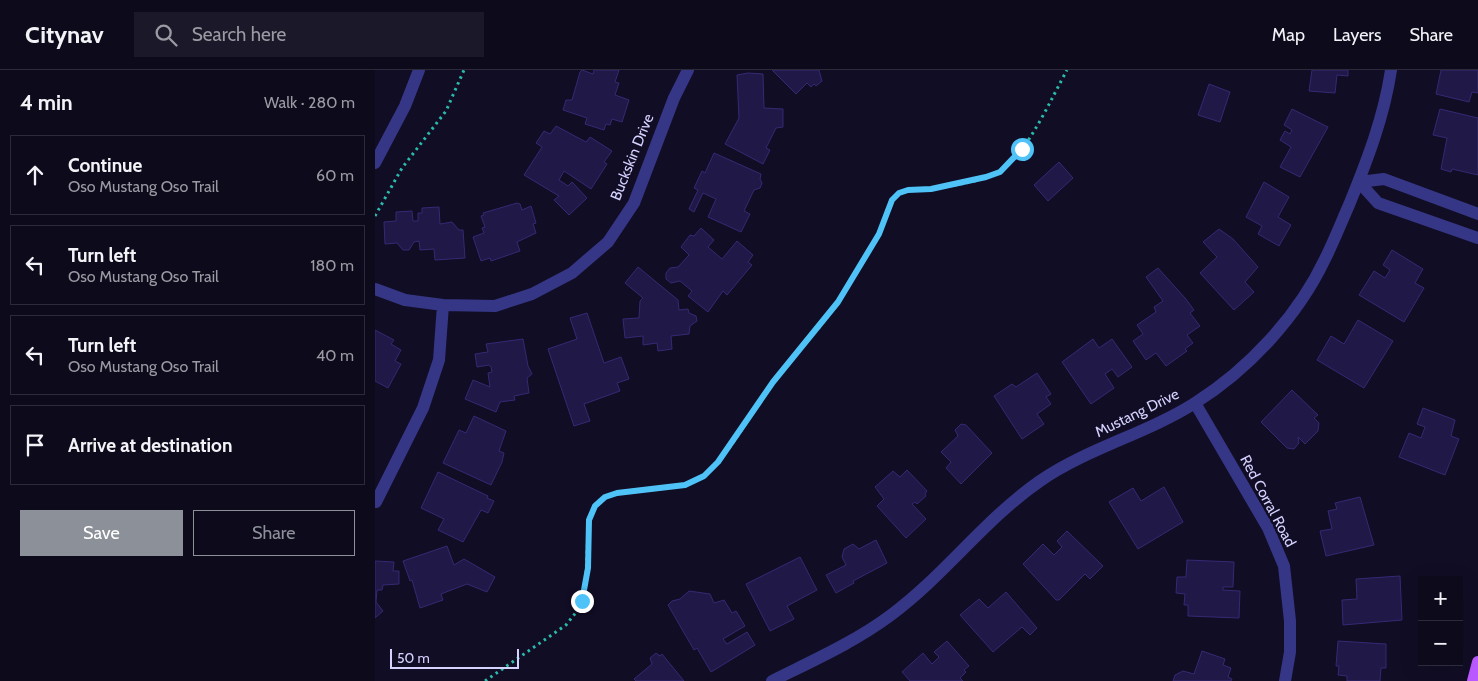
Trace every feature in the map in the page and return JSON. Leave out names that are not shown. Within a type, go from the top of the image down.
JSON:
[{"type":"main road","points":[[1473,681],[1478,662]]},
{"type":"street","points":[[375,162],[405,106],[419,70]]},
{"type":"street","name":"Buckskin Drive","points":[[375,289],[405,300],[443,305],[495,306],[532,294],[572,273],[608,242],[634,203],[674,98],[688,70]]},
{"type":"street","name":"Mustang Drive","points":[[772,681],[858,637],[891,615],[923,589],[1007,506],[1041,480],[1082,457],[1195,403],[1225,381],[1269,342],[1302,299],[1325,260],[1359,182],[1387,97],[1391,70]]},
{"type":"street","points":[[1359,182],[1384,179],[1478,214]]},
{"type":"street","points":[[1359,182],[1378,203],[1478,238]]},
{"type":"street","points":[[376,502],[423,408],[439,360],[443,305]]},
{"type":"street","name":"Red Corral Road","points":[[1195,403],[1268,528],[1284,566],[1290,621],[1290,652],[1285,681]]},
{"type":"path","points":[[375,216],[402,168],[446,112],[464,70]]},
{"type":"path","points":[[485,681],[566,625],[576,613],[582,601],[588,568],[589,520],[595,506],[605,497],[617,493],[671,488],[685,485],[704,476],[718,462],[773,382],[838,302],[879,234],[892,200],[899,193],[908,190],[931,189],[986,177],[1000,172],[1022,149],[1067,70]]},
{"type":"building","points":[[582,70],[593,74],[594,70],[619,70],[615,82],[619,83],[615,95],[629,100],[622,122],[612,119],[610,125],[606,124],[604,130],[585,124],[587,118],[563,110],[566,100],[572,100]]},
{"type":"building","points":[[772,70],[819,70],[822,81],[816,86],[814,84],[811,87],[807,83],[796,94]]},
{"type":"building","points":[[1312,70],[1348,70],[1348,76],[1337,75],[1335,93],[1309,91]]},
{"type":"building","points":[[1441,70],[1478,70],[1478,93],[1472,92],[1469,102],[1436,94]]},
{"type":"building","points":[[748,73],[763,74],[764,108],[783,109],[783,127],[776,128],[766,148],[770,150],[763,164],[725,144],[739,118],[737,75]]},
{"type":"building","points":[[1209,84],[1230,92],[1220,122],[1198,115]]},
{"type":"building","points":[[1292,109],[1328,127],[1300,177],[1280,167],[1291,147],[1280,140],[1285,131],[1290,134],[1292,130],[1284,125]]},
{"type":"building","points":[[1440,109],[1478,118],[1478,175],[1452,169],[1451,172],[1441,169],[1447,138],[1433,135]]},
{"type":"building","points":[[556,126],[586,142],[590,137],[612,151],[604,162],[607,164],[591,189],[564,171],[559,180],[568,186],[572,182],[587,198],[569,215],[554,200],[559,196],[524,175],[542,147],[536,143],[544,131],[550,134]]},
{"type":"building","points":[[714,153],[761,174],[760,179],[762,183],[760,188],[754,190],[744,211],[750,214],[741,232],[708,217],[716,199],[703,193],[694,212],[689,209],[698,190],[694,188],[702,171],[705,173]]},
{"type":"building","points":[[1059,162],[1073,178],[1048,201],[1034,185]]},
{"type":"building","points":[[1264,182],[1289,197],[1278,217],[1291,225],[1279,246],[1258,234],[1262,226],[1246,217]]},
{"type":"building","points":[[517,203],[520,204],[522,210],[531,206],[536,223],[533,224],[536,233],[517,242],[520,251],[491,261],[490,258],[481,261],[473,237],[484,233],[482,228],[485,227],[481,216],[484,215],[483,213]]},
{"type":"building","points":[[439,207],[440,224],[452,222],[459,230],[463,230],[465,258],[435,260],[434,249],[420,250],[419,241],[414,242],[409,250],[403,250],[397,243],[385,244],[384,222],[396,221],[396,212],[412,211],[413,221],[418,221],[418,213],[422,213],[422,208]]},
{"type":"building","points":[[701,228],[714,240],[708,247],[722,259],[737,241],[753,255],[748,262],[752,265],[727,295],[723,291],[708,312],[688,296],[692,291],[680,281],[671,283],[666,279],[666,273],[670,268],[678,267],[689,255],[681,247],[690,235],[694,236]]},
{"type":"building","points":[[1219,229],[1233,239],[1258,267],[1245,282],[1254,292],[1234,310],[1200,273],[1217,257],[1203,242]]},
{"type":"building","points":[[1392,250],[1423,269],[1415,283],[1424,288],[1404,322],[1359,295],[1374,271],[1385,278],[1390,270],[1383,265]]},
{"type":"building","points":[[638,267],[678,300],[679,310],[688,309],[689,313],[696,316],[697,321],[690,326],[689,334],[671,336],[672,349],[658,351],[657,343],[643,345],[643,336],[625,338],[623,319],[639,318],[640,301],[643,298],[625,283]]},
{"type":"building","points":[[1158,268],[1194,310],[1190,313],[1200,326],[1187,335],[1193,343],[1185,349],[1187,351],[1166,366],[1156,353],[1146,360],[1133,341],[1143,334],[1137,325],[1156,312],[1154,307],[1163,301],[1146,277]]},
{"type":"building","points":[[587,313],[604,363],[621,357],[629,379],[617,383],[620,391],[584,404],[590,421],[574,426],[548,349],[577,339],[570,318]]},
{"type":"building","points":[[1358,320],[1393,341],[1364,388],[1317,360],[1331,336],[1344,344]]},
{"type":"building","points":[[375,330],[394,340],[391,344],[401,350],[395,361],[401,364],[388,388],[375,381]]},
{"type":"building","points":[[523,339],[528,366],[532,374],[527,378],[529,393],[514,396],[515,400],[500,402],[496,412],[465,399],[473,380],[490,387],[488,373],[492,372],[491,367],[489,365],[477,367],[475,354],[488,352],[486,344]]},
{"type":"building","points":[[1093,339],[1099,348],[1112,339],[1132,367],[1118,377],[1112,369],[1105,374],[1114,388],[1091,404],[1062,362]]},
{"type":"building","points":[[1037,373],[1051,394],[1046,397],[1051,404],[1037,414],[1044,424],[1022,439],[994,396],[1012,384],[1016,387]]},
{"type":"building","points":[[1292,390],[1318,415],[1314,418],[1319,423],[1318,431],[1305,444],[1298,437],[1299,443],[1294,449],[1287,448],[1261,422]]},
{"type":"building","points":[[1423,408],[1455,420],[1451,436],[1459,439],[1445,475],[1399,457],[1409,433],[1421,438],[1425,427],[1417,424]]},
{"type":"building","points":[[474,416],[506,431],[499,451],[504,453],[502,462],[491,485],[443,463],[459,430],[466,433]]},
{"type":"building","points":[[961,424],[966,425],[992,453],[961,484],[946,468],[951,462],[941,452],[958,436],[955,430]]},
{"type":"building","points":[[907,470],[927,491],[926,496],[917,504],[915,502],[912,504],[926,519],[906,538],[877,506],[884,499],[875,487],[893,471],[900,477]]},
{"type":"building","points":[[438,472],[488,496],[487,498],[494,501],[488,513],[481,510],[463,542],[438,530],[444,519],[421,508]]},
{"type":"building","points":[[1164,487],[1183,522],[1138,549],[1109,502],[1133,488],[1141,501]]},
{"type":"building","points":[[1360,497],[1374,545],[1326,556],[1320,531],[1332,529],[1328,511],[1337,509],[1335,503]]},
{"type":"building","points":[[1067,531],[1103,566],[1090,579],[1085,574],[1059,600],[1056,600],[1023,564],[1043,544],[1054,555],[1062,547],[1057,541]]},
{"type":"building","points":[[876,540],[887,563],[853,581],[854,583],[836,593],[826,575],[846,565],[842,557],[844,549],[853,544],[859,549]]},
{"type":"building","points":[[447,546],[454,565],[464,559],[495,577],[487,592],[467,584],[441,594],[443,600],[420,608],[412,580],[410,581],[403,561]]},
{"type":"building","points":[[800,557],[817,590],[787,606],[794,619],[770,631],[746,584]]},
{"type":"building","points":[[1187,560],[1234,562],[1233,587],[1223,587],[1223,590],[1240,591],[1239,618],[1188,616],[1188,605],[1184,605],[1185,594],[1176,593],[1177,577],[1186,577]]},
{"type":"building","points":[[375,561],[394,562],[393,571],[399,571],[399,584],[383,585],[382,590],[377,590],[376,602],[383,611],[375,618]]},
{"type":"building","points":[[1400,576],[1402,620],[1343,625],[1342,600],[1357,599],[1356,579]]},
{"type":"building","points":[[689,591],[710,594],[714,603],[724,600],[732,613],[736,611],[745,626],[723,639],[727,644],[747,632],[755,645],[711,672],[697,648],[694,650],[668,605],[672,601],[680,599]]},
{"type":"building","points":[[1006,592],[1037,628],[1030,635],[1022,627],[993,652],[960,615],[979,599],[988,608]]},
{"type":"building","points":[[947,641],[969,666],[964,670],[966,672],[960,678],[963,681],[910,681],[902,672],[923,653],[932,664],[939,657],[934,652]]},
{"type":"building","points":[[1338,641],[1386,644],[1386,668],[1381,668],[1380,681],[1347,681],[1347,676],[1338,675],[1339,666],[1336,666]]},
{"type":"building","points":[[1202,651],[1225,659],[1223,665],[1231,668],[1228,677],[1232,679],[1231,681],[1173,681],[1175,675],[1183,671],[1194,674]]},
{"type":"building","points":[[656,653],[660,656],[662,654],[684,681],[636,681],[634,679],[652,664],[650,658]]},
{"type":"route","points":[[582,601],[588,568],[589,520],[595,506],[605,497],[617,493],[664,489],[685,485],[704,476],[718,462],[773,382],[838,302],[879,234],[892,200],[899,193],[908,190],[931,189],[986,177],[1000,172],[1011,163],[1022,149]]}]
